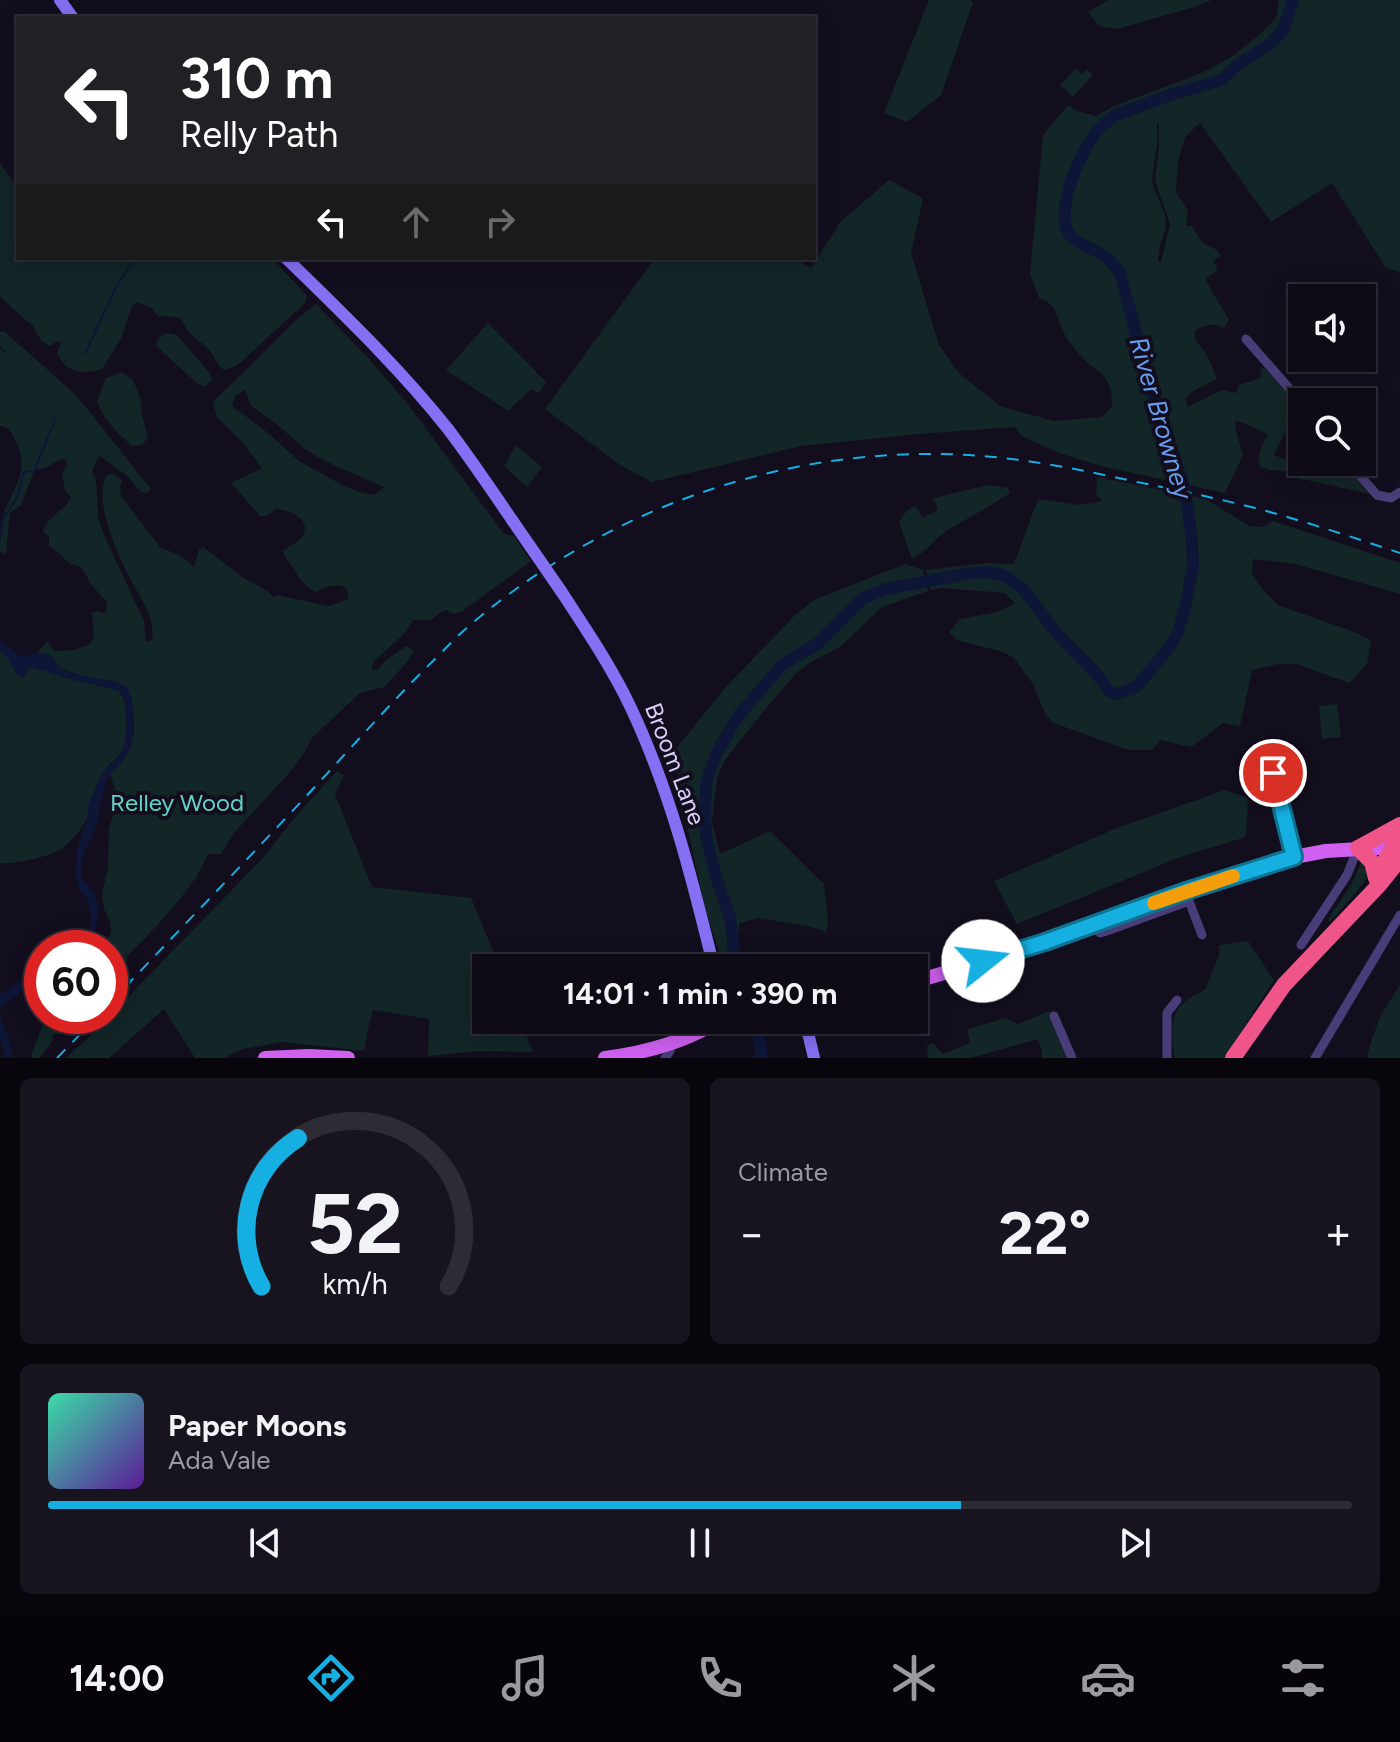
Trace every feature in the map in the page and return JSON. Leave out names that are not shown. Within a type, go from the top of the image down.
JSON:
[{"type":"highway","points":[[1233,1058],[1279,991],[1373,885],[1372,862],[1358,848],[1400,825]]},
{"type":"highway","points":[[1373,885],[1379,885],[1397,849]]},
{"type":"main road","name":"Broom Lane","points":[[288,260],[421,396],[466,453],[592,640],[629,704],[655,763],[681,839],[710,954]]},
{"type":"main road","points":[[928,978],[1188,896],[1294,857],[1358,848],[1397,849]]},
{"type":"main road","points":[[605,1058],[671,1043],[694,1034]]},
{"type":"main road","points":[[808,1034],[814,1058]]},
{"type":"main road","points":[[265,1058],[348,1058]]},
{"type":"street","points":[[1246,339],[1289,388]]},
{"type":"street","points":[[1360,476],[1377,495],[1391,498],[1400,492]]},
{"type":"street","points":[[1273,773],[1294,857]]},
{"type":"street","points":[[1301,945],[1347,875],[1358,848]]},
{"type":"street","points":[[1188,896],[1202,935]]},
{"type":"street","points":[[1329,902],[1332,907],[1326,923],[1331,933]]},
{"type":"street","points":[[1315,1058],[1400,915]]},
{"type":"street","points":[[1167,1058],[1163,1011],[1177,1000]]},
{"type":"street","points":[[1054,1016],[1072,1058]]},
{"type":"street","points":[[665,1058],[671,1043]]},
{"type":"green space","points":[[929,0],[973,2],[941,95],[907,122],[884,113]]},
{"type":"green space","points":[[1108,0],[1212,0],[1117,29],[1099,26],[1088,12]]},
{"type":"green space","points":[[1279,0],[1400,0],[1400,272],[1386,268],[1332,183],[1271,222],[1200,123],[1185,137],[1178,161],[1176,192],[1188,211],[1186,226],[1192,226],[1202,242],[1217,250],[1221,256],[1213,261],[1218,270],[1206,281],[1229,320],[1224,328],[1209,325],[1195,331],[1195,339],[1207,355],[1217,379],[1185,398],[1188,407],[1222,390],[1236,393],[1239,385],[1258,379],[1262,375],[1260,369],[1265,368],[1288,392],[1288,426],[1274,455],[1288,461],[1288,472],[1261,467],[1259,454],[1268,434],[1236,420],[1243,455],[1225,493],[1101,466],[1059,453],[1022,436],[1014,427],[801,446],[652,482],[620,465],[545,409],[654,260],[797,260],[811,268],[841,221],[889,180],[923,198],[911,253],[939,345],[959,373],[1000,406],[1054,421],[1102,417],[1112,406],[1109,384],[1069,341],[1054,309],[1039,298],[1030,274],[1043,135],[1068,105],[1076,111],[1096,116],[1114,106],[1204,72],[1234,55],[1276,18]],"holes":[[[1157,123],[1159,145],[1155,181],[1170,224],[1161,262],[1158,261],[1166,227],[1165,215],[1152,178]]]},
{"type":"green space","points":[[1076,68],[1082,74],[1087,69],[1093,75],[1073,97],[1060,85]]},
{"type":"green space","points":[[0,163],[16,185],[16,260],[274,260],[307,296],[305,303],[240,363],[224,370],[209,350],[187,330],[180,318],[158,317],[152,308],[136,302],[121,339],[102,369],[88,372],[75,371],[65,365],[57,353],[61,343],[57,341],[48,346],[33,326],[0,297]]},
{"type":"green space","name":"Relley Wood","points":[[316,304],[407,403],[504,534],[514,536],[531,561],[461,612],[454,614],[446,610],[432,620],[413,620],[403,635],[373,662],[372,669],[378,670],[406,646],[414,651],[408,661],[384,687],[360,693],[312,738],[290,772],[234,833],[221,854],[209,854],[181,897],[128,955],[128,930],[111,930],[102,894],[108,867],[109,829],[117,795],[110,774],[123,761],[134,734],[131,697],[118,683],[85,677],[60,668],[51,656],[37,653],[47,642],[55,651],[74,650],[90,644],[94,638],[92,612],[104,614],[107,610],[107,602],[89,582],[81,567],[70,564],[49,546],[49,537],[43,531],[71,497],[65,490],[62,473],[67,461],[63,458],[45,468],[35,469],[21,505],[10,513],[6,554],[0,551],[3,518],[20,476],[22,460],[9,429],[0,426],[0,348],[9,355],[0,346],[0,332],[5,332],[76,395],[151,489],[148,493],[141,492],[126,475],[100,456],[95,463],[92,472],[96,480],[98,517],[144,621],[146,642],[152,640],[152,623],[118,554],[104,511],[103,485],[107,475],[114,474],[122,480],[121,496],[160,547],[181,556],[194,567],[199,550],[203,547],[273,597],[277,595],[328,606],[349,599],[347,589],[340,585],[316,592],[312,590],[302,582],[286,558],[283,551],[304,533],[301,519],[276,509],[266,516],[260,516],[231,483],[262,468],[217,417],[213,402]],"holes":[[[245,390],[251,406],[306,450],[384,487],[374,495],[359,492],[299,461],[232,406],[235,396]]]},
{"type":"green space","points":[[488,323],[546,382],[539,393],[531,389],[508,411],[446,370]]},
{"type":"green space","points":[[168,333],[177,335],[209,372],[212,379],[205,387],[156,346],[160,337]]},
{"type":"green space","points":[[121,372],[132,379],[138,391],[148,438],[142,445],[133,446],[122,437],[97,402],[106,378]]},
{"type":"green space","points":[[516,445],[542,467],[527,487],[504,466]]},
{"type":"green space","points":[[1354,476],[1370,494],[1292,477]]},
{"type":"green space","points":[[1097,477],[1206,499],[1249,526],[1264,527],[1273,521],[1400,563],[1400,594],[1295,564],[1253,559],[1252,574],[1278,605],[1371,640],[1367,664],[1349,683],[1297,664],[1278,664],[1252,670],[1240,726],[1223,723],[1191,747],[1160,740],[1152,750],[1128,750],[1054,723],[1045,714],[1033,684],[1014,658],[1003,652],[957,640],[949,632],[960,619],[998,612],[1015,603],[1005,593],[941,588],[931,590],[926,570],[987,563],[1014,564],[1038,499],[1079,505],[1103,501],[1096,495]]},
{"type":"green space","points":[[988,485],[1008,488],[1010,493],[948,530],[912,559],[899,522],[907,510],[916,506],[923,518],[938,510],[933,498]]},
{"type":"green space","points":[[905,564],[923,570],[928,591],[882,607],[840,647],[796,673],[725,760],[717,778],[712,822],[720,854],[770,831],[824,884],[828,923],[826,932],[757,918],[739,924],[734,943],[720,954],[705,909],[674,751],[725,688],[794,616],[814,600]]},
{"type":"green space","points":[[0,650],[19,677],[30,666],[118,690],[124,701],[126,718],[122,752],[103,774],[90,802],[87,818],[77,833],[52,854],[6,863],[0,863]]},
{"type":"green space","points":[[1337,704],[1341,737],[1322,739],[1319,706]]},
{"type":"green space","points":[[337,771],[344,775],[335,794],[372,887],[471,898],[494,954],[472,954],[472,1034],[526,1034],[533,1052],[478,1051],[428,1056],[429,1019],[373,1010],[364,1051],[282,1042],[243,1049],[224,1058],[195,1058],[164,1009],[109,1058],[66,1058],[92,1034],[128,1034],[128,997],[261,860]]},
{"type":"green space","points":[[1225,790],[1248,798],[1246,837],[1183,856],[1017,924],[994,881],[1117,828]]},
{"type":"green space","points":[[1364,861],[1369,876],[1330,922],[1328,919]]},
{"type":"green space","points":[[1248,941],[1274,980],[1224,1058],[1174,1058],[1172,1035],[1178,1009],[1205,990],[1219,955],[1219,945]]},
{"type":"green space","points":[[1400,985],[1400,1058],[1367,1058],[1381,1014]]},
{"type":"green space","points":[[1049,1011],[1069,1058],[1042,1058],[1038,1039],[970,1058],[928,1058],[927,1045],[933,1043],[943,1054],[970,1043],[967,1029],[1006,1018],[1018,1024]]},
{"type":"green space","points":[[39,1034],[53,1034],[52,1042],[40,1058],[31,1056]]},
{"type":"water","points":[[0,639],[21,657],[49,654],[62,669],[128,688],[134,715],[132,743],[124,759],[108,778],[96,826],[81,866],[84,881],[95,893],[98,916],[95,930],[89,930],[91,918],[87,897],[80,891],[76,880],[77,850],[99,779],[124,746],[127,725],[125,700],[118,690],[30,667],[24,677],[19,677],[0,650]]},
{"type":"water","points":[[24,978],[24,989],[0,1009],[0,994]]},
{"type":"water","points":[[0,1016],[11,1045],[12,1058],[3,1058]]},
{"type":"water","points":[[753,1034],[764,1034],[764,1058],[757,1058]]},
{"type":"waterway","name":"River Browney","points":[[735,954],[730,918],[706,835],[706,784],[716,754],[738,716],[782,665],[817,644],[863,598],[886,589],[970,573],[1000,574],[1024,590],[1057,634],[1115,694],[1139,684],[1169,648],[1178,632],[1193,567],[1185,489],[1152,392],[1120,273],[1104,256],[1071,236],[1066,226],[1067,198],[1084,153],[1106,122],[1116,115],[1173,94],[1222,80],[1236,66],[1271,43],[1283,30],[1293,0]]},
{"type":"waterway","points":[[85,354],[116,287],[134,260]]},
{"type":"waterway","points":[[0,539],[4,517],[17,498],[24,471],[34,472],[55,419]]},
{"type":"waterway","name":"River Browney","points":[[758,1034],[761,1058]]},
{"type":"railway","points":[[128,984],[408,686],[471,624],[527,581],[580,548],[636,519],[694,495],[755,476],[816,463],[879,456],[943,454],[992,457],[1065,467],[1226,501],[1292,518],[1400,553]]},
{"type":"railway","points":[[57,1058],[80,1034]]},
{"type":"slow traffic","points":[[1154,903],[1233,876]]},
{"type":"route","points":[[983,961],[1294,857],[1273,773]]}]
